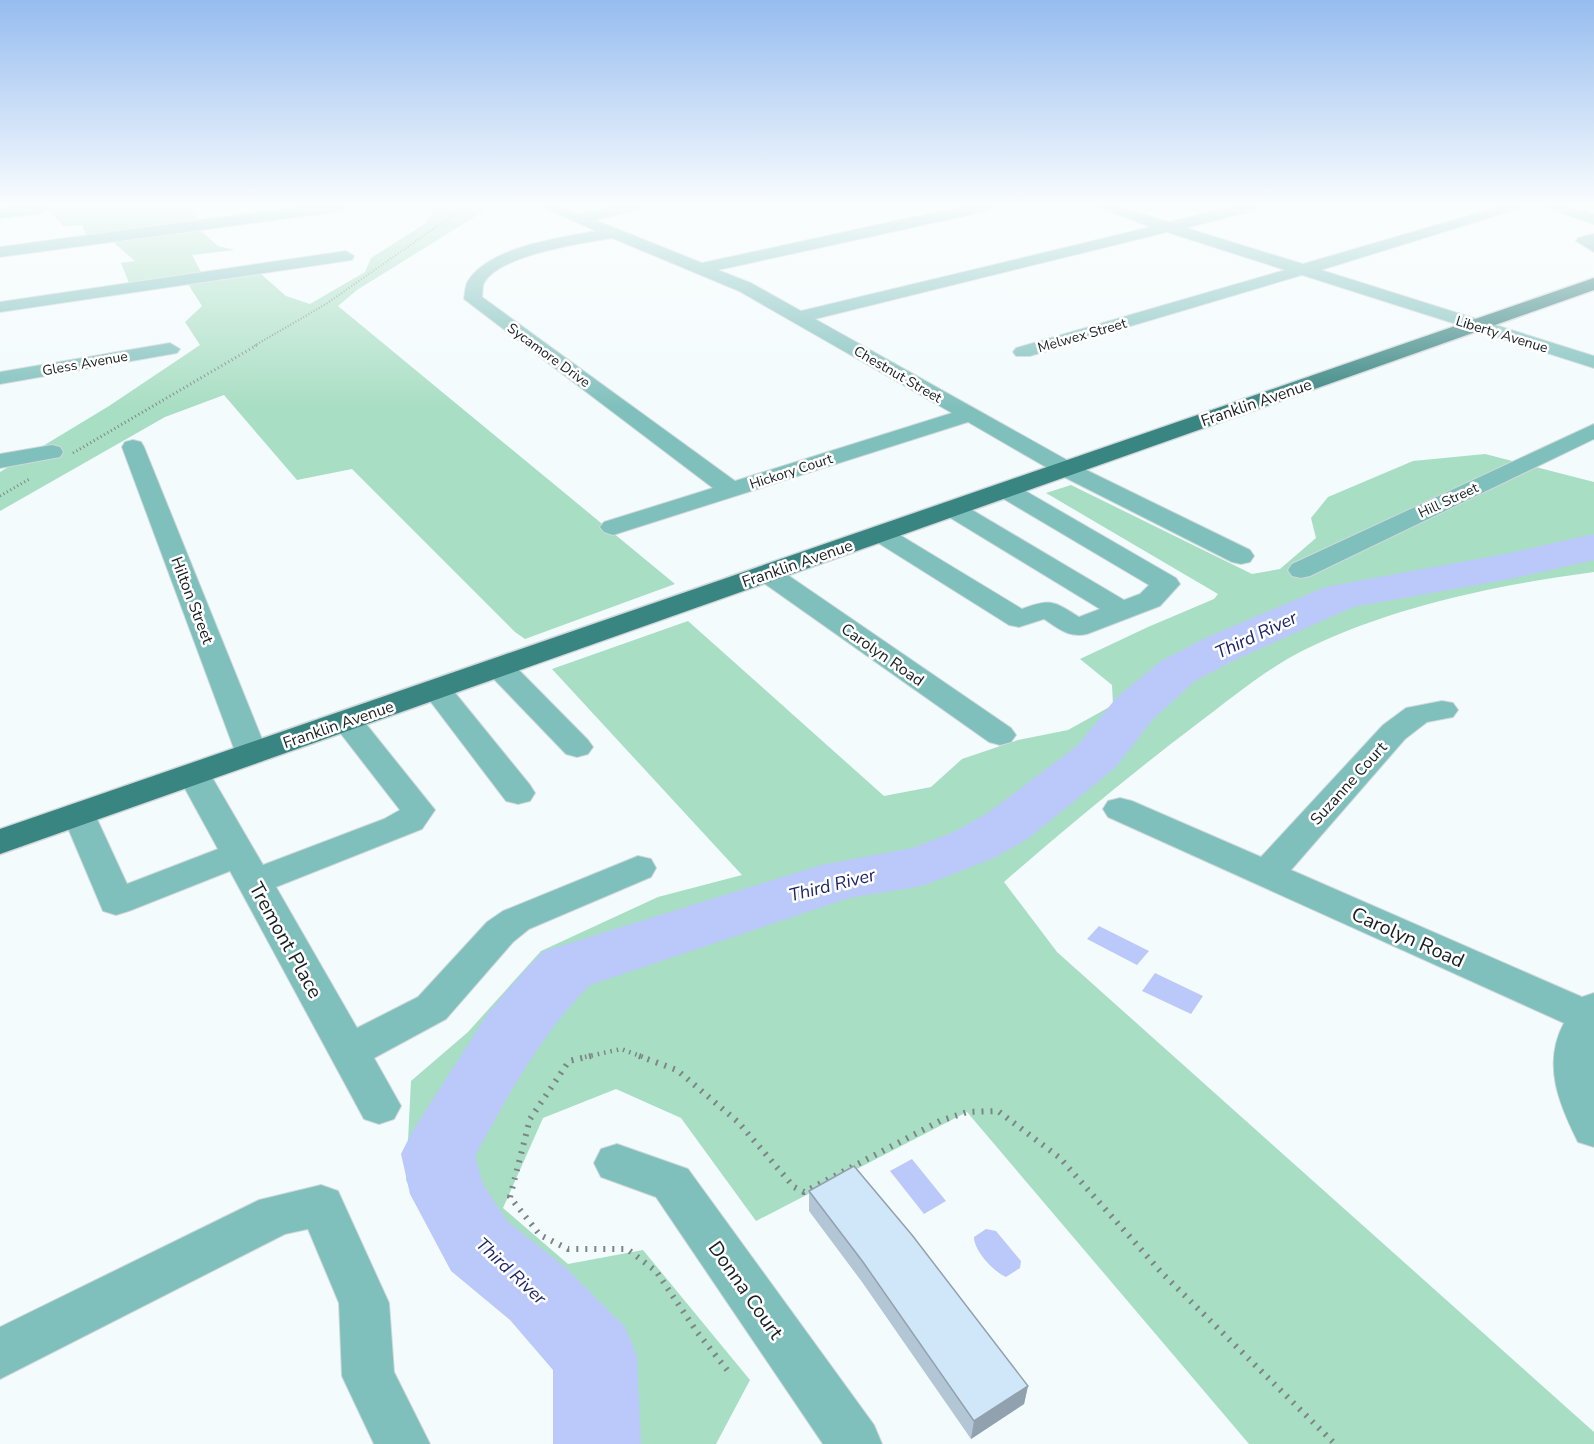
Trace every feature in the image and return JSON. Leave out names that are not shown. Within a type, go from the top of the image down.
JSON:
[{"type":"main road","name":"Franklin Avenue","points":[[0,842],[1594,284]]},
{"type":"street","points":[[0,307],[228,273]]},
{"type":"street","name":"Sycamore Drive","points":[[484,273],[478,277],[472,288],[473,299],[732,490]]},
{"type":"street","name":"Chestnut Street","points":[[715,273],[801,317],[1066,469],[1241,556]]},
{"type":"street","points":[[801,317],[980,273]]},
{"type":"street","name":"Melwex Street","points":[[1023,352],[1296,273]]},
{"type":"street","name":"Liberty Avenue","points":[[1312,273],[1594,362]]},
{"type":"street","name":"Gless Avenue","points":[[0,378],[170,349]]},
{"type":"street","name":"Hickory Court","points":[[614,527],[969,415]]},
{"type":"street","name":"Hill Street","points":[[1301,570],[1594,431]]},
{"type":"street","name":"Hilton Street","points":[[133,447],[252,754]]},
{"type":"street","points":[[0,461],[61,453]]},
{"type":"street","points":[[881,534],[1020,620],[1047,609],[1077,628],[1150,600],[1166,584],[1006,490]]},
{"type":"street","points":[[953,508],[1122,611]]},
{"type":"street","name":"Carolyn Road","points":[[767,573],[1000,735]]},
{"type":"street","points":[[499,667],[577,747]]},
{"type":"street","points":[[436,689],[518,793]]},
{"type":"street","name":"Suzanne Court","points":[[1266,874],[1394,732],[1417,715],[1442,710]]},
{"type":"street","points":[[79,814],[116,902],[396,827],[415,815],[418,810],[346,721]]},
{"type":"street","name":"Tremont Place","points":[[194,774],[379,1106]]},
{"type":"street","name":"Carolyn Road","points":[[1120,809],[1266,874],[1592,1012],[1578,1038],[1575,1068],[1582,1107],[1594,1129]]},
{"type":"street","points":[[348,1052],[432,1008],[500,933],[516,920],[638,868]]},
{"type":"street","name":"Donna Court","points":[[617,1163],[672,1183],[855,1444]]},
{"type":"street","points":[[0,1354],[276,1215],[321,1205],[364,1303],[368,1376],[403,1444]]},
{"type":"path","points":[[61,453],[326,304],[370,273]]},
{"type":"path","points":[[0,496],[40,472]]},
{"type":"path","points":[[728,1371],[656,1271],[627,1249],[568,1249],[540,1235],[510,1197],[530,1119],[569,1061],[621,1049],[677,1070],[738,1122],[794,1187],[804,1192],[940,1121],[966,1112],[998,1111],[1060,1158],[1161,1272],[1335,1444]]},
{"type":"green space","points":[[125,273],[192,273],[129,283]]},
{"type":"green space","points":[[363,273],[384,273],[357,290],[338,306],[675,584],[525,639],[515,632],[352,469],[297,480],[224,395],[165,417],[0,511],[0,472],[109,406],[200,345],[185,322],[202,306],[188,284],[261,274],[286,296],[310,304]]},
{"type":"green space","points":[[1485,454],[1594,482],[1594,572],[1520,583],[1447,599],[1374,621],[1306,649],[1264,674],[1172,743],[1099,801],[1004,882],[1057,952],[1594,1432],[1594,1444],[1249,1444],[967,1112],[756,1221],[681,1118],[616,1089],[543,1118],[503,1208],[568,1264],[643,1250],[750,1380],[716,1444],[557,1444],[560,1370],[513,1303],[444,1256],[406,1180],[411,1081],[468,1032],[541,951],[658,897],[742,875],[552,669],[688,621],[884,796],[931,787],[962,759],[1018,740],[1068,730],[1113,705],[1112,685],[1080,659],[1214,599],[1218,594],[1046,493],[1071,485],[1252,574],[1280,569],[1316,538],[1311,518],[1328,497],[1413,461]]},
{"type":"water","points":[[1099,926],[1149,951],[1137,965],[1087,939]]},
{"type":"water","points":[[1155,973],[1203,996],[1191,1014],[1142,991]]},
{"type":"water","points":[[912,1159],[946,1201],[924,1214],[890,1171]]},
{"type":"water","points":[[986,1229],[996,1231],[1021,1261],[1020,1268],[1006,1277],[991,1266],[977,1248],[974,1237]]},
{"type":"building","points":[[854,1166],[912,1235],[1028,1386],[974,1421],[863,1262],[809,1191]]},
{"type":"waterway","name":"Third River","points":[[597,1444],[595,1356],[538,1294],[479,1246],[448,1194],[438,1154],[511,1032],[528,1009],[567,968],[842,879],[922,866],[974,845],[1009,825],[1097,756],[1135,708],[1178,671],[1220,649],[1341,596],[1510,566],[1594,547]]}]
